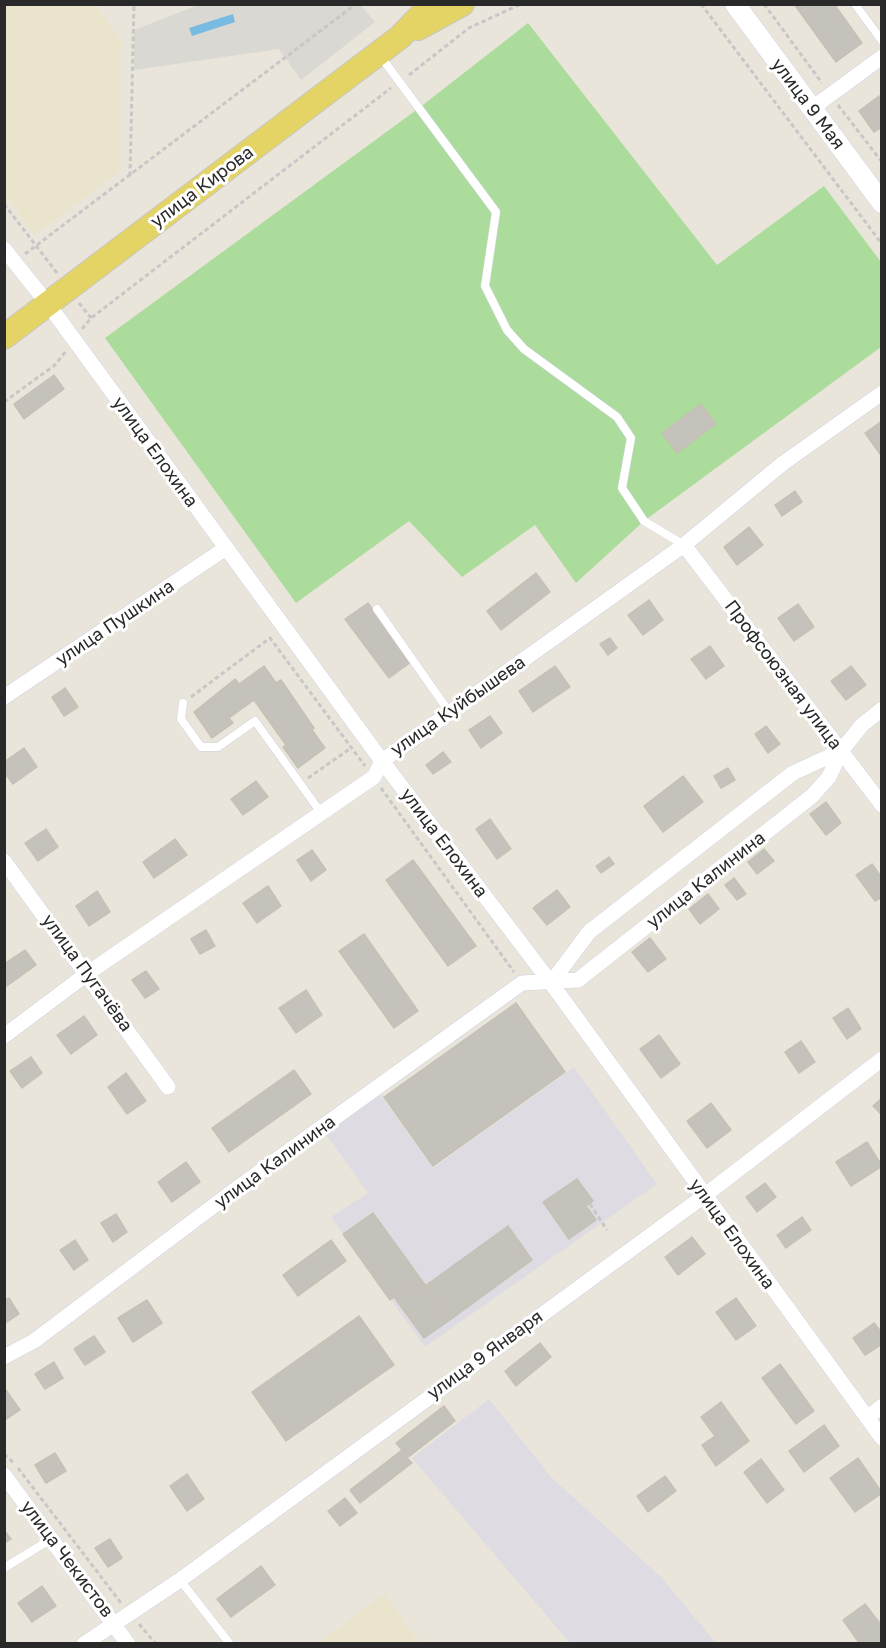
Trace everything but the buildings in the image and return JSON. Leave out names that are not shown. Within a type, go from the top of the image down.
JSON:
[{"type":"main road","name":"улица Кирова","points":[[4,337],[400,37],[432,4]]},
{"type":"main road","name":"улица Кирова","points":[[400,37],[462,4]]},
{"type":"street","name":"улица 9 Мая","points":[[735,4],[882,203]]},
{"type":"street","points":[[811,109],[882,57]]},
{"type":"street","name":"улица Елохина","points":[[4,249],[48,304],[382,761],[551,983],[882,1438]]},
{"type":"street","name":"улица Куйбышева","points":[[4,1036],[88,973],[374,777],[382,761],[684,545],[782,465],[882,393]]},
{"type":"street","name":"Профсоюзная улица","points":[[684,545],[882,805]]},
{"type":"street","name":"улица Пушкина","points":[[4,697],[226,548]]},
{"type":"street","name":"улица Калинина","points":[[4,1358],[34,1341],[240,1186],[522,983],[578,980],[812,796],[829,777],[842,751],[862,725],[882,709]]},
{"type":"street","name":"улица Калинина","points":[[551,983],[590,932],[793,773],[842,751]]},
{"type":"street","name":"улица Пугачёва","points":[[4,861],[88,973],[168,1087]]},
{"type":"street","name":"улица 9 Января","points":[[84,1644],[180,1580],[704,1196],[882,1059]]},
{"type":"street","points":[[867,1418],[882,1407]]},
{"type":"street","name":"улица Чекистов","points":[[4,1475],[128,1644]]},
{"type":"lane","points":[[855,4],[882,41]]},
{"type":"lane","points":[[379,53],[496,212],[485,286],[507,330],[524,349],[617,417],[631,438],[622,488],[644,521],[684,545]]},
{"type":"lane","points":[[377,609],[450,713]]},
{"type":"lane","points":[[183,703],[181,719],[201,747],[218,747],[255,722],[322,814]]},
{"type":"lane","points":[[4,1568],[51,1539]]},
{"type":"lane","points":[[180,1580],[230,1644]]},
{"type":"path","points":[[130,176],[134,4]]},
{"type":"path","points":[[15,262],[356,4]]},
{"type":"path","points":[[4,402],[55,365],[91,318],[469,28],[521,4]]},
{"type":"path","points":[[701,4],[882,244]]},
{"type":"path","points":[[4,204],[91,318]]},
{"type":"path","points":[[183,703],[270,638],[374,777],[522,983]]},
{"type":"path","points":[[299,785],[351,748]]},
{"type":"path","points":[[590,1204],[607,1230]]},
{"type":"path","points":[[4,1454],[29,1478],[129,1613],[156,1644]]},
{"type":"shaded area","points":[[201,4],[361,5],[375,22],[301,80],[279,49],[134,70],[134,30]]},
{"type":"shaded area","points":[[4,5],[95,5],[121,40],[119,172],[34,235],[5,194]]},
{"type":"shaded area","points":[[574,1067],[657,1184],[425,1347],[331,1217],[368,1193],[325,1133],[380,1094],[433,1168]]},
{"type":"shaded area","points":[[489,1399],[551,1477],[661,1577],[716,1643],[570,1643],[412,1458]]},
{"type":"shaded area","points":[[384,1594],[420,1643],[319,1643]]},
{"type":"green space","points":[[528,23],[717,265],[824,186],[881,262],[881,347],[644,521],[576,583],[535,525],[462,577],[409,521],[296,603],[105,338],[419,108]]},
{"type":"water","points":[[233,14],[235,22],[192,36],[189,28]]}]
